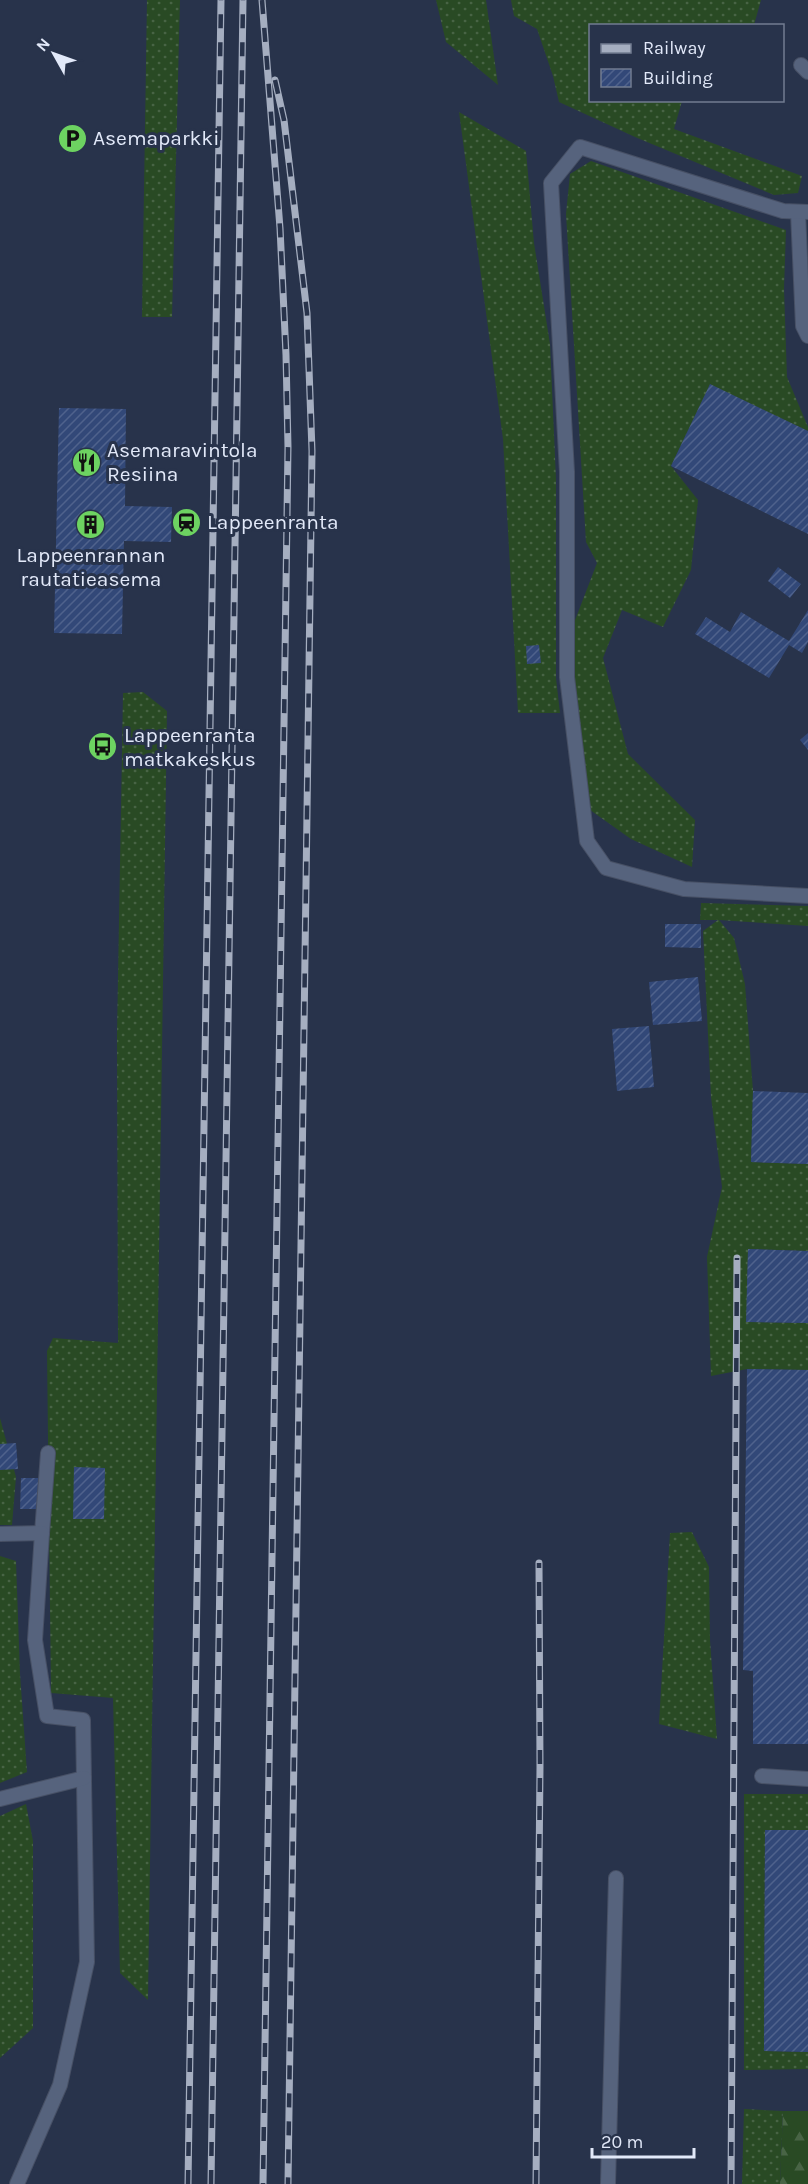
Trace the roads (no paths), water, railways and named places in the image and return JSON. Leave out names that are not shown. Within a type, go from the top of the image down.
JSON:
[{"type":"lane","points":[[808,336],[803,326],[803,212],[783,211],[580,147],[551,183],[567,472],[567,677],[587,841],[606,868],[684,889],[808,896]]},
{"type":"lane","points":[[17,2184],[60,2085],[87,1962],[83,1720],[46,1716],[35,1640],[48,1453]]},
{"type":"lane","points":[[0,1534],[42,1533]]},
{"type":"lane","points":[[762,1776],[808,1779]]},
{"type":"lane","points":[[0,1799],[84,1778]]},
{"type":"lane","points":[[608,2184],[616,1878]]},
{"type":"railway","points":[[188,2184],[221,0]]},
{"type":"railway","points":[[211,2184],[243,0]]},
{"type":"railway","points":[[262,0],[280,228],[288,447],[263,2184]]},
{"type":"railway","points":[[275,80],[284,120],[307,313],[312,451],[288,2184]]},
{"type":"railway","points":[[731,2184],[737,1258]]},
{"type":"railway","points":[[536,2184],[540,1767],[539,1563]]},
{"type":"place","name":"Asemaparkki","points":[[72,138]]},
{"type":"place","name":"Asemaravintola Resiina","points":[[86,462]]},
{"type":"place","name":"Lappeenranta","points":[[186,522]]},
{"type":"place","name":"Lappeenrannan rautatieasema","points":[[91,524]]},
{"type":"place","name":"Lappeenranta matkakeskus","points":[[103,747]]}]
